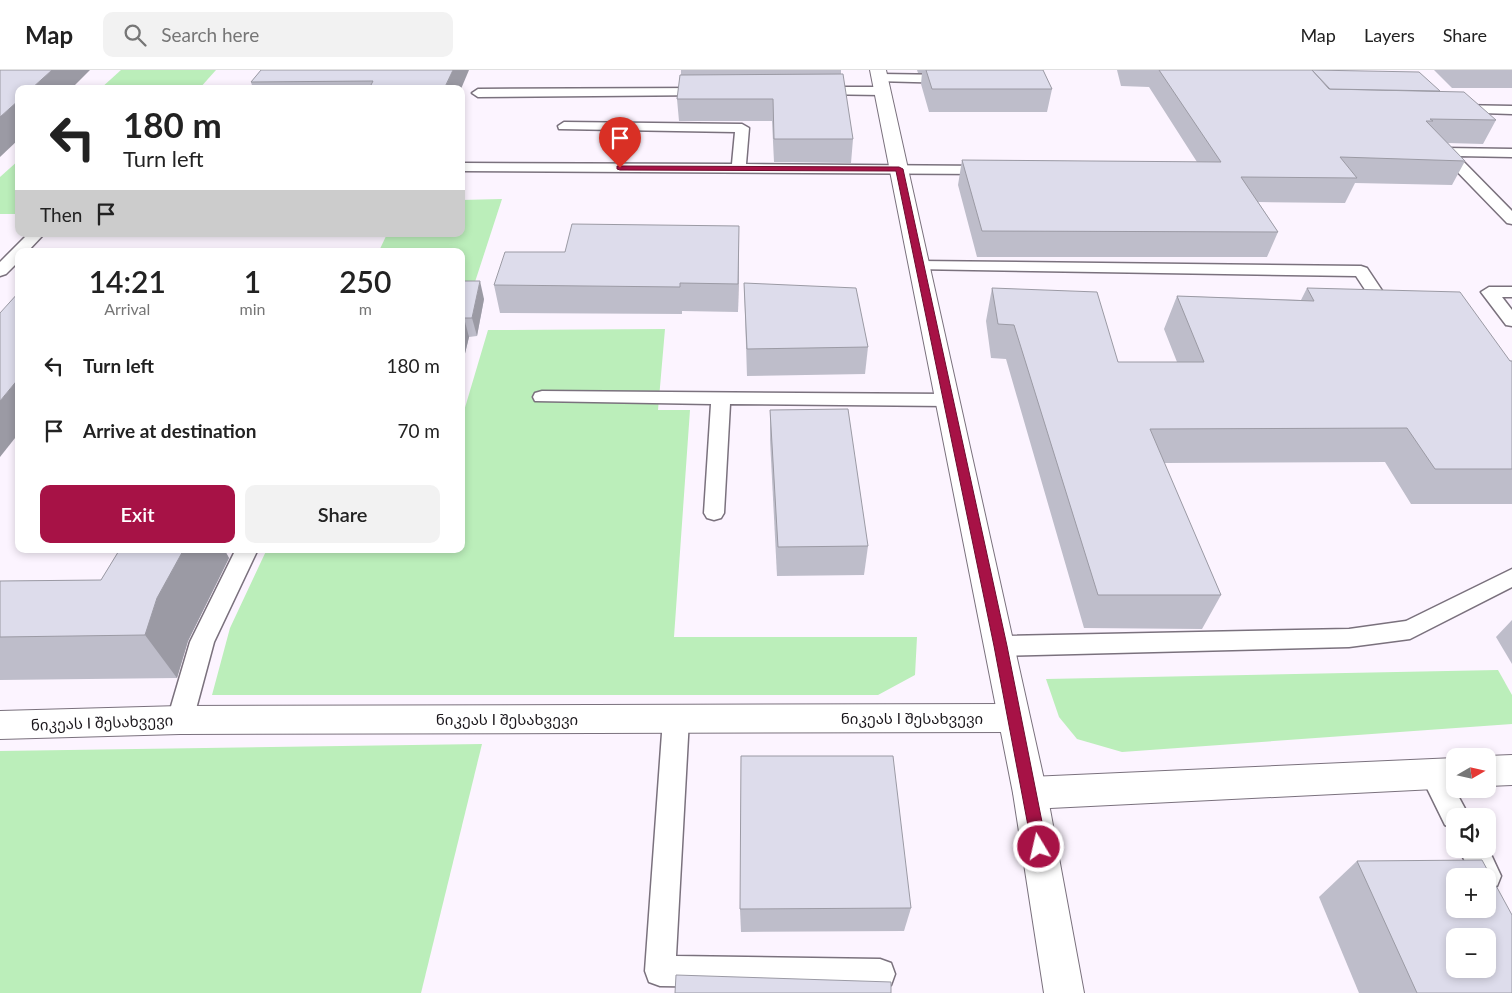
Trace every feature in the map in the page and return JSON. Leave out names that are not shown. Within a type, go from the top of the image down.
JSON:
[{"type":"street","points":[[880,80],[1030,793],[1064,993]]},
{"type":"street","name":"ნიკეას I შესახვევი","points":[[0,725],[180,720],[1014,718]]},
{"type":"street","points":[[1496,771],[1512,770]]},
{"type":"street","points":[[1030,793],[1444,773]]},
{"type":"lane","points":[[804,91],[880,80],[968,79]]},
{"type":"lane","points":[[478,94],[725,92]]},
{"type":"lane","points":[[1443,109],[1512,110]]},
{"type":"lane","points":[[564,126],[742,128],[739,168]]},
{"type":"lane","points":[[1512,153],[1446,152],[1512,220]]},
{"type":"lane","points":[[465,167],[999,170]]},
{"type":"lane","points":[[23,248],[33,237]]},
{"type":"lane","points":[[0,271],[15,256]]},
{"type":"lane","points":[[919,266],[1361,271],[1391,315]]},
{"type":"lane","points":[[1512,292],[1489,292],[1512,321]]},
{"type":"lane","points":[[542,397],[948,400]]},
{"type":"lane","points":[[714,513],[721,399]]},
{"type":"lane","points":[[180,720],[202,642],[245,553]]},
{"type":"lane","points":[[1000,646],[1358,637],[1410,630],[1512,577]]},
{"type":"lane","points":[[676,719],[660,971],[880,974]]},
{"type":"lane","points":[[1444,773],[1453,808]]},
{"type":"green space","points":[[121,70],[216,70],[203,85],[104,85]]},
{"type":"green space","points":[[15,164],[15,214],[0,214],[0,177]]},
{"type":"green space","points":[[502,199],[474,285],[465,285],[465,248],[380,248],[386,237],[465,237],[465,200]]},
{"type":"green space","points":[[665,329],[658,410],[690,410],[674,637],[917,637],[915,675],[878,695],[212,695],[230,628],[265,553],[465,553],[465,408],[488,330]]},
{"type":"green space","points":[[1498,670],[1512,695],[1512,724],[1122,752],[1077,739],[1059,717],[1046,679]]},
{"type":"green space","points":[[482,744],[421,993],[0,993],[0,751]]},
{"type":"building","points":[[0,70],[52,70],[35,85],[15,85],[15,104],[0,117]]},
{"type":"building","points":[[261,70],[453,70],[446,85],[371,85],[373,81],[251,82]]},
{"type":"building","points":[[926,70],[1043,70],[1052,89],[932,89]]},
{"type":"building","points":[[1159,70],[1312,70],[1329,89],[1464,92],[1496,120],[1430,119],[1433,121],[1426,121],[1465,161],[1340,157],[1357,178],[1241,177],[1278,232],[982,231],[962,160],[1221,162]]},
{"type":"building","points":[[1312,70],[1419,72],[1440,91],[1330,89]]},
{"type":"building","points":[[843,74],[853,139],[774,139],[773,99],[677,99],[680,75]]},
{"type":"building","points":[[572,224],[739,226],[738,284],[680,283],[680,287],[494,285],[505,252],[565,252]]},
{"type":"building","points":[[465,281],[480,281],[472,318],[465,318]]},
{"type":"building","points":[[744,283],[856,288],[868,347],[747,349]]},
{"type":"building","points":[[992,288],[1097,292],[1118,362],[1204,362],[1177,296],[1314,301],[1307,288],[1460,292],[1510,361],[1512,361],[1512,469],[1435,469],[1407,428],[1150,429],[1221,595],[1098,595],[1014,325],[998,324]]},
{"type":"building","points":[[15,296],[15,383],[0,401],[0,313]]},
{"type":"building","points":[[848,409],[868,546],[778,547],[770,410]]},
{"type":"building","points":[[118,553],[182,553],[157,598],[145,635],[0,637],[0,581],[101,580]]},
{"type":"building","points":[[741,756],[893,756],[911,908],[740,909]]},
{"type":"building","points":[[1482,860],[1486,868],[1446,868],[1446,918],[1496,918],[1496,886],[1512,915],[1512,993],[1417,993],[1357,861]]},
{"type":"building","points":[[676,975],[891,982],[891,993],[675,993]]},
{"type":"route","points":[[620,168],[899,169],[1000,646],[1039,847]]}]
